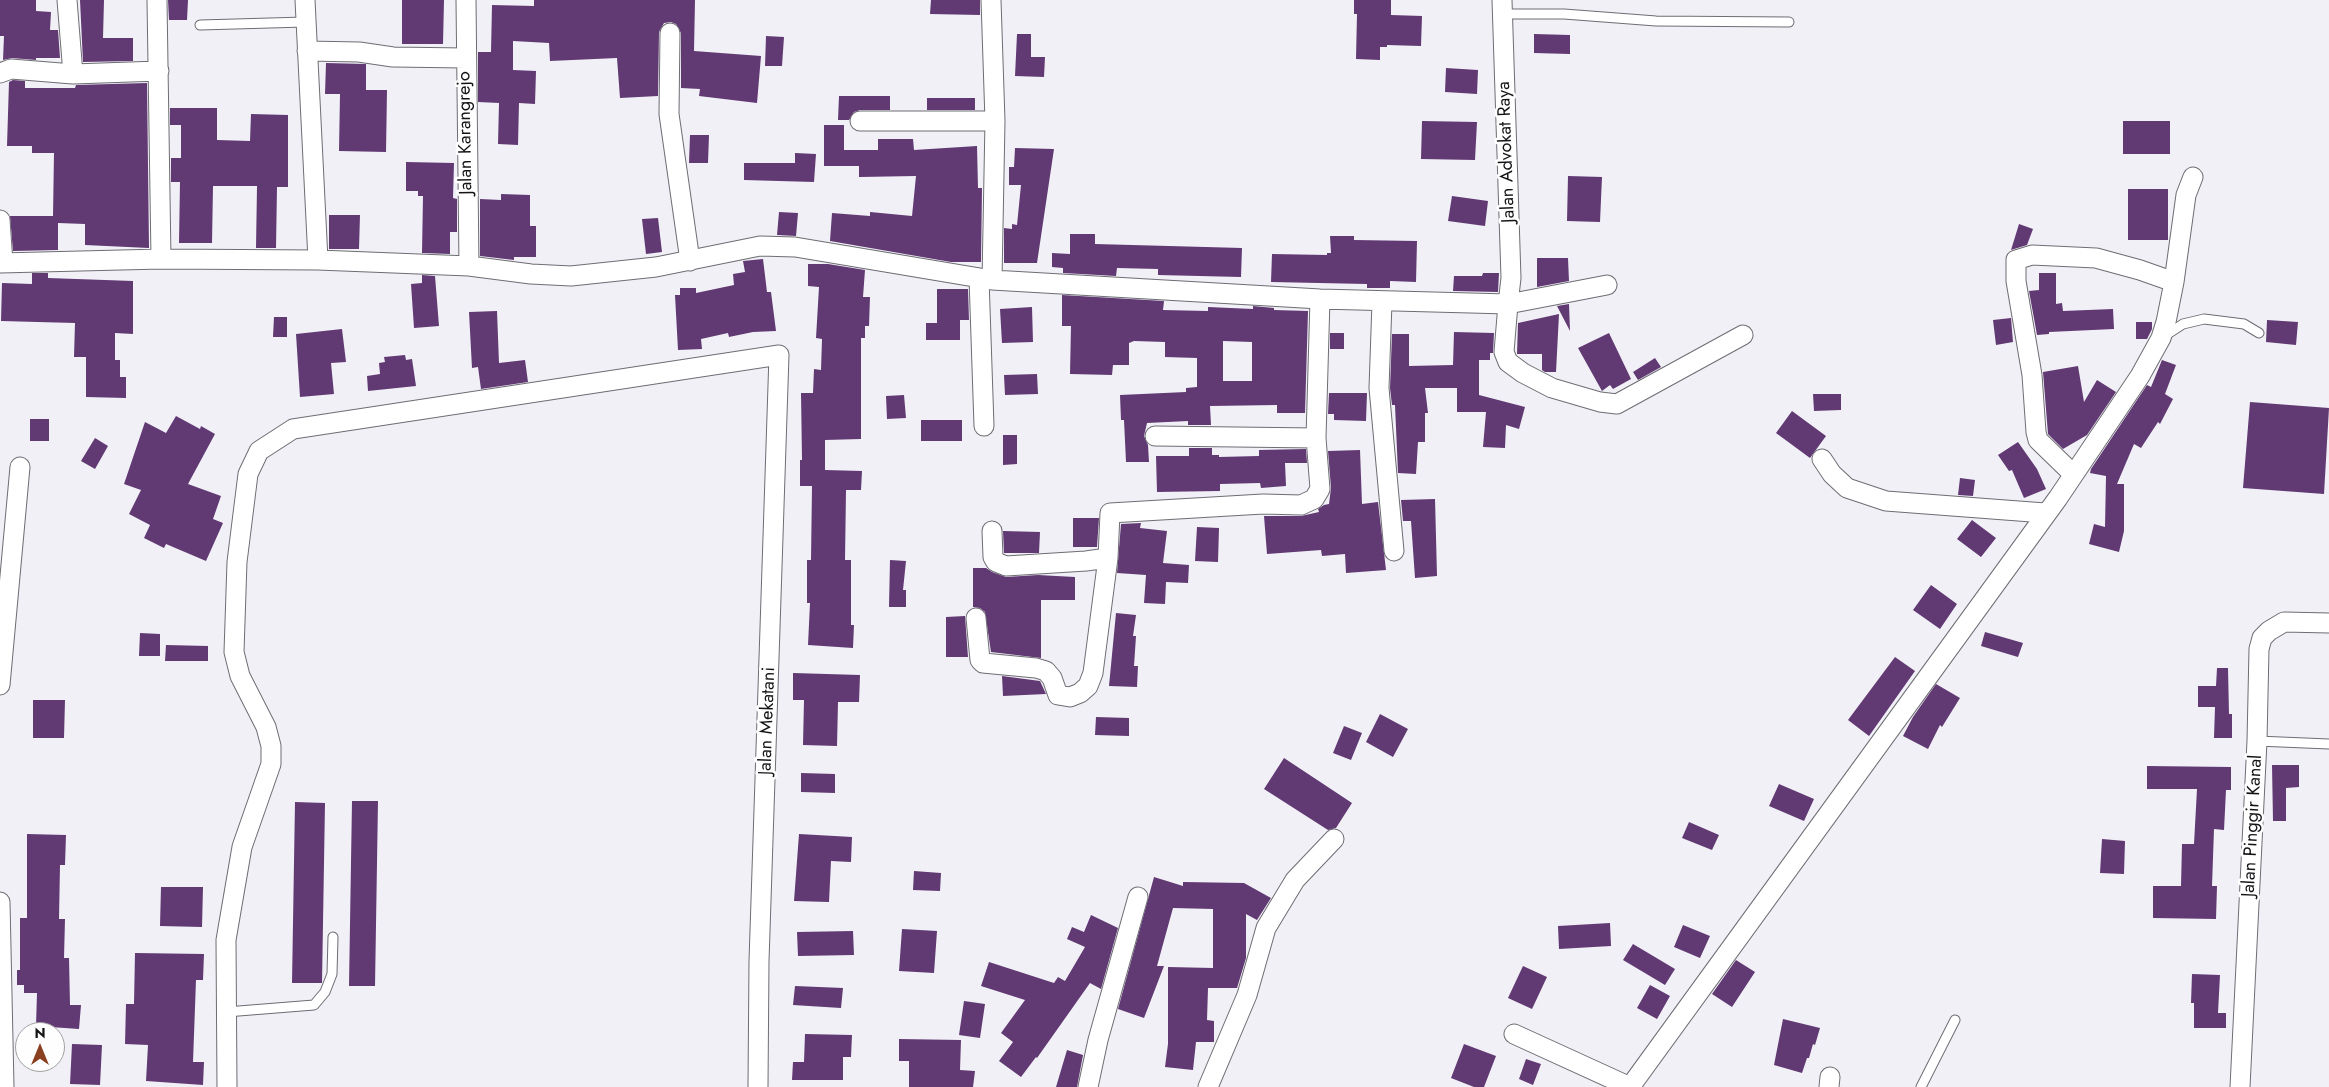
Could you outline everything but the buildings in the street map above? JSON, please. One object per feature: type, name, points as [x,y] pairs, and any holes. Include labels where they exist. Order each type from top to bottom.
[{"type":"street","points":[[67,0],[72,74]]},
{"type":"street","points":[[157,0],[161,259]]},
{"type":"street","points":[[305,0],[318,260]]},
{"type":"street","name":"Jalan Karangrejo","points":[[466,0],[465,58],[469,266]]},
{"type":"street","points":[[984,426],[985,279],[994,121],[991,0]]},
{"type":"street","name":"Jalan Advokat Raya","points":[[1502,7],[1511,278],[1504,352],[1508,362],[1552,388],[1600,402],[1617,404],[1743,335]]},
{"type":"street","points":[[670,32],[669,114],[690,260]]},
{"type":"street","points":[[307,51],[359,52],[393,57],[465,58]]},
{"type":"street","points":[[0,73],[11,69],[72,74],[159,70]]},
{"type":"street","points":[[860,121],[994,121]]},
{"type":"street","points":[[1514,1034],[1630,1087],[2073,474],[2140,376],[2161,338],[2174,282],[2186,195],[2193,177]]},
{"type":"street","points":[[0,220],[1,263],[161,259],[318,260],[469,266],[531,274],[571,276],[621,272],[760,246],[795,248],[985,279],[1382,302],[1508,304],[1607,286]]},
{"type":"street","points":[[2073,474],[2038,440],[2032,375],[2016,281],[2016,260],[2032,255],[2096,258],[2174,282]]},
{"type":"street","points":[[976,618],[980,660],[983,663],[1046,670],[1052,678],[1058,695],[1070,697],[1080,693],[1088,686],[1093,673],[1108,558],[1110,513],[1308,503],[1320,488],[1316,438],[1320,299]]},
{"type":"street","points":[[1382,302],[1379,388],[1394,551]]},
{"type":"street","name":"Jalan Mekatani","points":[[226,1012],[226,940],[242,847],[272,764],[272,746],[266,727],[240,676],[234,652],[236,562],[248,474],[259,451],[293,429],[780,355],[760,952],[758,1087]]},
{"type":"street","points":[[1155,436],[1316,438]]},
{"type":"street","points":[[1822,459],[1832,474],[1847,488],[1886,501],[2045,513]]},
{"type":"street","points":[[0,685],[20,468]]},
{"type":"street","points":[[992,531],[993,556],[996,562],[1006,566],[1108,558]]},
{"type":"street","name":"Jalan Pinggir Kanal","points":[[2240,1087],[2257,741],[2259,649],[2262,638],[2269,631],[2284,622],[2329,623]]},
{"type":"street","points":[[1208,1087],[1247,995],[1266,928],[1295,880],[1334,839]]},
{"type":"street","points":[[1088,1087],[1098,1040],[1138,897]]},
{"type":"street","points":[[0,902],[4,1087]]},
{"type":"street","points":[[226,1012],[227,1087]]},
{"type":"lane","points":[[1502,7],[1656,21],[1789,22]]},
{"type":"lane","points":[[200,25],[306,22]]},
{"type":"lane","points":[[2161,338],[2174,328],[2204,319],[2244,324],[2259,333]]},
{"type":"lane","points":[[2329,611],[2329,623]]},
{"type":"lane","points":[[2257,741],[2329,744]]},
{"type":"lane","points":[[226,1012],[314,1005],[325,992],[332,974],[333,937]]},
{"type":"lane","points":[[1921,1087],[1955,1020]]}]
